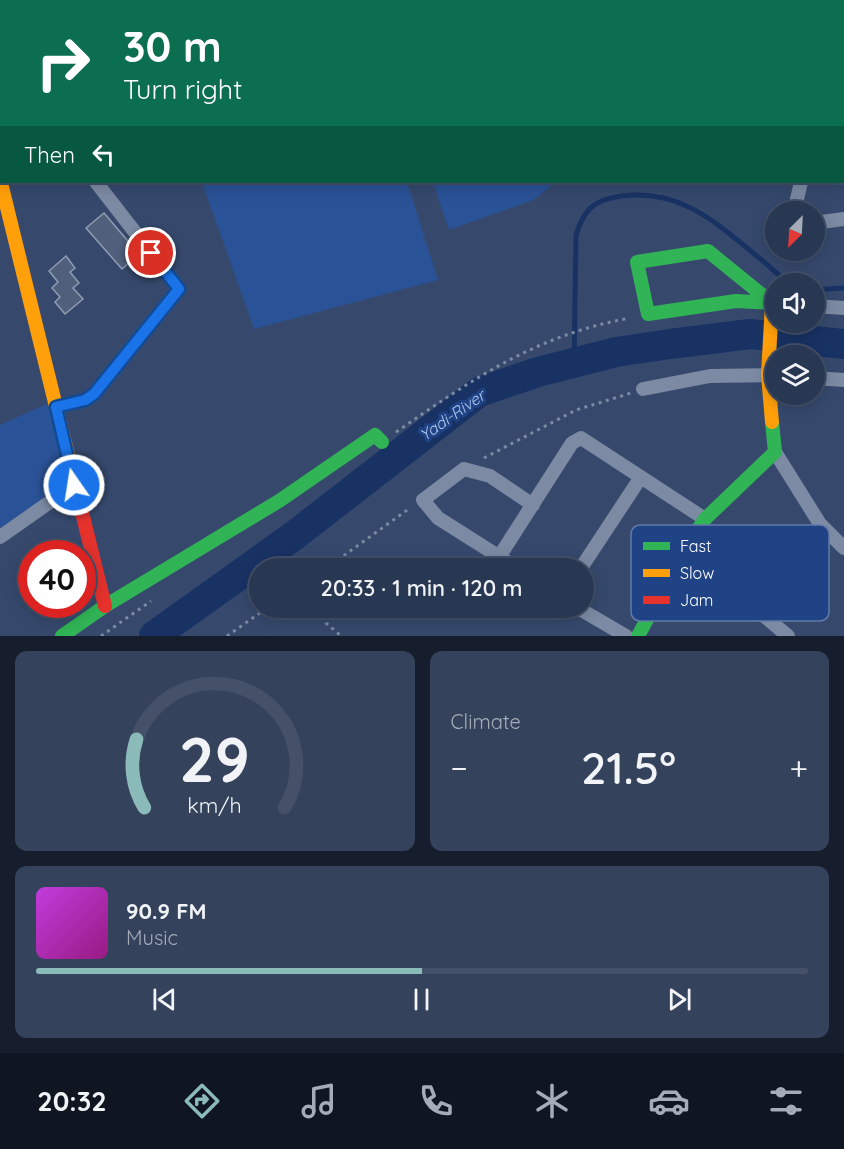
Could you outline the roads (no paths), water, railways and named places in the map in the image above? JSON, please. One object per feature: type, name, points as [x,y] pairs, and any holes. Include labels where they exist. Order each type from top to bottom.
[{"type":"street","points":[[1,183],[105,606]]},
{"type":"street","points":[[56,407],[85,400],[94,394],[179,289],[97,183]]},
{"type":"street","points":[[797,201],[801,183]]},
{"type":"street","points":[[825,222],[844,219]]},
{"type":"street","points":[[708,252],[773,305],[736,301],[648,314],[637,262],[708,252]]},
{"type":"street","points":[[825,307],[844,308]]},
{"type":"street","points":[[643,389],[710,376],[765,372]]},
{"type":"street","points":[[825,379],[844,380]]},
{"type":"street","points":[[773,405],[775,452],[821,525]]},
{"type":"street","points":[[62,636],[105,606],[279,501],[375,435],[381,442]]},
{"type":"street","points":[[533,505],[490,476],[464,469],[423,500],[438,518],[499,557],[533,505],[572,443],[581,438],[705,519]]},
{"type":"street","points":[[701,525],[775,452]]},
{"type":"street","points":[[587,558],[640,477]]},
{"type":"street","points":[[1,532],[74,485]]},
{"type":"street","points":[[829,533],[844,548]]},
{"type":"street","points":[[594,617],[626,636]]},
{"type":"street","points":[[638,636],[646,621]]},
{"type":"street","points":[[770,621],[788,636]]},
{"type":"waterway","points":[[574,364],[576,235],[583,218],[597,203],[621,196],[643,195],[681,204],[715,223],[777,273]]},
{"type":"waterway","points":[[825,289],[844,288]]},
{"type":"waterway","name":"Yadi-River","points":[[154,636],[295,535],[479,392],[538,372],[616,352],[670,344],[750,334],[844,344]]}]
